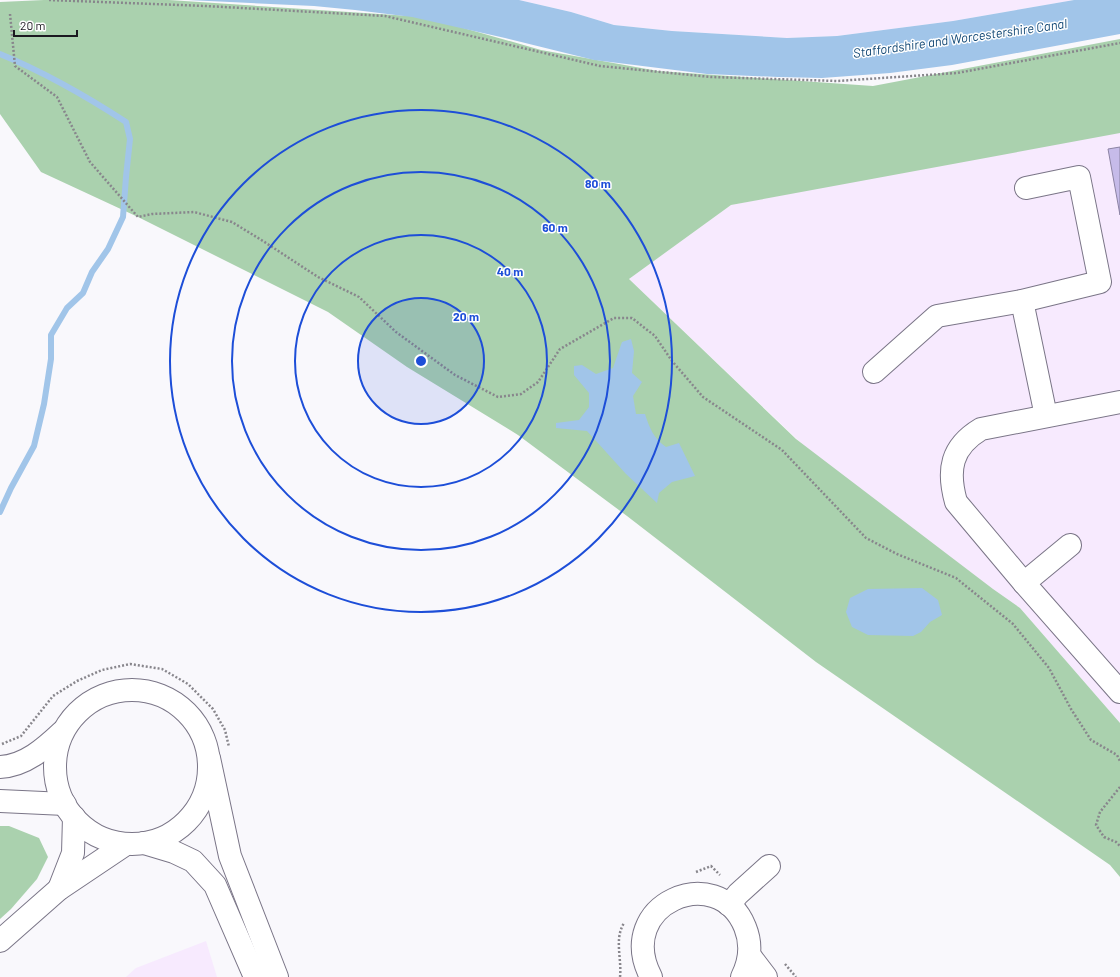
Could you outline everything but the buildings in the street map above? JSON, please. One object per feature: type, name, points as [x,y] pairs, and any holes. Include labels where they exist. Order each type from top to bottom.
[{"type":"main road","points":[[874,372],[937,316],[1022,301],[1100,282],[1079,177],[1026,188]]},
{"type":"main road","points":[[1022,301],[1046,416]]},
{"type":"main road","points":[[1120,402],[981,429],[970,436],[961,446],[955,456],[952,470],[952,488],[956,502],[1024,583],[1120,692]]},
{"type":"main road","points":[[1024,583],[1070,545]]},
{"type":"main road","points":[[0,767],[26,760],[47,746],[62,732],[72,718],[83,707],[103,695],[126,689],[150,691],[172,700],[190,715],[203,735],[230,856],[277,977]]},
{"type":"main road","points":[[62,732],[55,761],[56,776],[59,791],[69,811],[85,827],[97,835],[112,841],[135,843],[174,852],[193,862],[215,885],[255,977]]},
{"type":"main road","points":[[0,941],[59,889],[135,843],[160,838],[182,826],[198,806],[208,783],[209,758]]},
{"type":"main road","points":[[0,801],[69,811]]},
{"type":"main road","points":[[59,889],[74,853],[69,811]]},
{"type":"main road","points":[[729,905],[738,894],[769,866]]},
{"type":"main road","points":[[645,973],[642,947],[645,930],[653,915],[665,903],[680,896],[697,894],[714,897],[729,905],[742,919],[749,937],[750,956],[742,977]]},
{"type":"main road","points":[[750,956],[766,977]]},
{"type":"path","points":[[49,0],[206,6],[385,16],[600,66],[710,77],[837,82],[957,73],[1120,43]]},
{"type":"path","points":[[10,14],[14,66],[57,97],[90,162],[138,217],[152,214],[194,212],[232,222],[318,278],[359,298],[396,332],[455,375],[498,397],[521,394],[538,382],[560,349],[614,318],[632,318],[655,336],[672,361],[703,397],[782,450],[866,538],[897,554],[956,578],[1013,624],[1050,668],[1071,709],[1091,740],[1117,755],[1120,761]]},
{"type":"path","points":[[0,745],[21,736],[53,696],[59,692],[77,681],[102,670],[130,664],[162,669],[188,684],[213,710],[225,730],[229,750]]},
{"type":"path","points":[[1120,787],[1100,812],[1096,825],[1104,837],[1116,842],[1120,846]]},
{"type":"shaded area","points":[[519,0],[1074,0],[953,21],[837,36],[787,38],[672,31],[614,25],[571,12]]},
{"type":"shaded area","points":[[1120,129],[1120,723],[1020,608],[865,504],[629,279],[731,205]]},
{"type":"shaded area","points":[[206,941],[217,977],[126,977],[136,968]]},
{"type":"green space","points":[[44,0],[169,0],[425,17],[541,50],[658,71],[873,86],[1120,39],[1120,133],[731,205],[629,279],[796,439],[1020,608],[1120,723],[1120,877],[1110,865],[816,662],[627,516],[518,435],[407,367],[328,312],[138,217],[41,172],[0,114],[0,2]]},
{"type":"green space","points":[[0,826],[9,826],[39,838],[48,857],[37,879],[11,909],[0,919]]},
{"type":"water","name":"Staffordshire and Worcestershire Canal","points":[[188,0],[519,0],[571,12],[614,25],[672,31],[787,38],[837,36],[953,21],[1074,0],[1120,0],[1120,34],[952,65],[890,73],[822,78],[778,77],[707,74],[594,60],[412,17],[314,6]]},
{"type":"water","points":[[631,339],[634,351],[632,373],[642,382],[633,396],[636,414],[645,414],[652,432],[666,447],[679,443],[695,476],[672,482],[659,493],[657,503],[626,474],[587,431],[556,428],[556,423],[579,420],[589,407],[589,393],[574,375],[574,366],[582,365],[596,374],[613,368],[622,342]]},
{"type":"water","points":[[922,588],[938,600],[942,615],[930,622],[921,632],[913,636],[868,635],[852,627],[846,612],[850,598],[868,589]]},
{"type":"waterway","points":[[0,54],[64,85],[126,122],[130,139],[123,217],[108,249],[92,272],[83,293],[67,308],[51,335],[51,359],[44,404],[34,446],[11,488],[0,512]]}]
